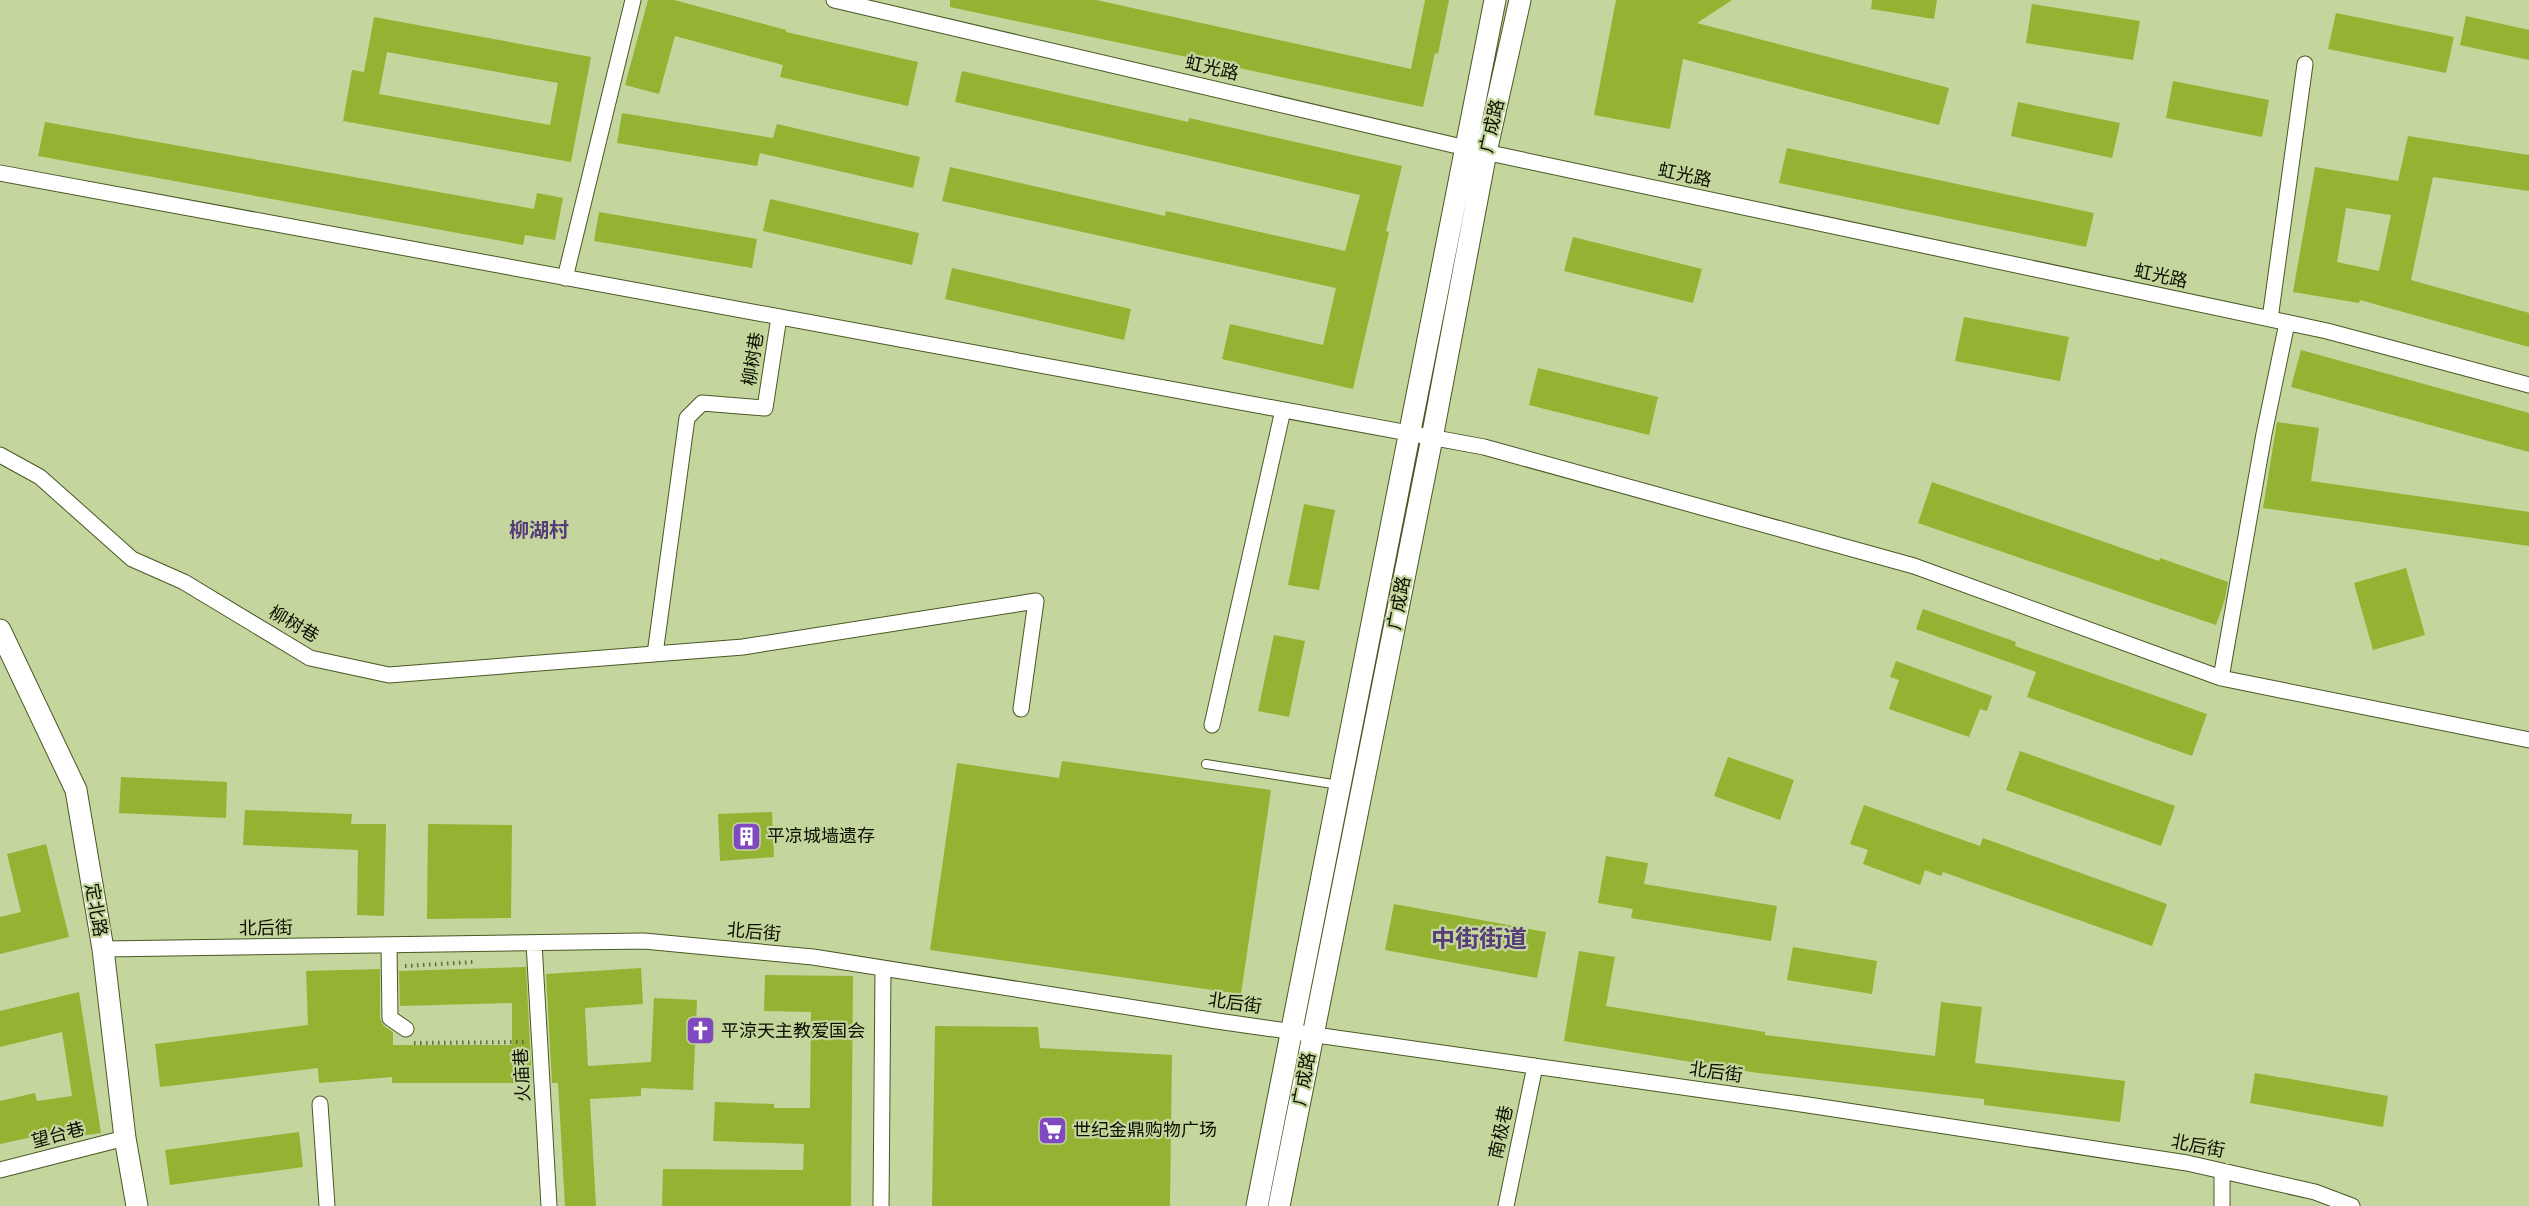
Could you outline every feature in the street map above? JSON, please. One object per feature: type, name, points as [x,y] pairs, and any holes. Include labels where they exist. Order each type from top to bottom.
[{"type":"main road","name":"广成路","points":[[1279,1206],[1432,438],[1476,150],[1495,0]]},
{"type":"main road","name":"广成路","points":[[1257,1206],[1410,434],[1476,150],[1520,0]]},
{"type":"main road","name":"定北路","points":[[0,630],[76,790],[103,949],[125,1137],[137,1206]]},
{"type":"street","points":[[565,278],[633,0]]},
{"type":"street","name":"虹光路","points":[[834,0],[1476,150],[2270,319],[2529,385]]},
{"type":"street","points":[[2270,319],[2305,64]]},
{"type":"street","points":[[0,173],[1484,447],[1914,566],[2221,678],[2529,740]]},
{"type":"street","name":"柳树巷","points":[[655,654],[687,418],[702,403],[765,408],[779,317]]},
{"type":"street","points":[[2221,678],[2264,434],[2287,323]]},
{"type":"street","points":[[1212,725],[1283,410]]},
{"type":"street","name":"柳树巷","points":[[0,455],[40,477],[132,559],[184,582],[310,658],[389,675],[743,648],[1036,601],[1021,709]]},
{"type":"street","name":"北后街","points":[[103,949],[644,941],[813,957],[1313,1035],[2187,1162],[2315,1192],[2352,1206]]},
{"type":"street","name":"火庙巷","points":[[534,943],[549,1206]]},
{"type":"street","points":[[389,945],[390,1018],[406,1029]]},
{"type":"street","points":[[881,1206],[883,968]]},
{"type":"street","name":"南极巷","points":[[1506,1206],[1535,1066]]},
{"type":"street","points":[[320,1104],[327,1206]]},
{"type":"street","name":"望台巷","points":[[0,1170],[125,1137]]},
{"type":"street","points":[[2222,1171],[2222,1206]]},
{"type":"lane","points":[[1206,764],[1340,785]]},
{"type":"path","points":[[389,966],[482,962]]},
{"type":"path","points":[[413,1043],[540,1042]]},
{"type":"building","points":[[648,0],[674,0],[786,30],[786,32],[918,62],[908,106],[780,77],[783,65],[675,36],[659,94],[625,85]]},
{"type":"building","points":[[950,0],[1096,0],[1411,69],[1425,0],[1449,0],[1438,54],[1435,53],[1423,107],[950,7]]},
{"type":"building","points":[[1616,0],[1732,0],[1697,23],[1949,88],[1939,125],[1683,59],[1670,129],[1594,115]]},
{"type":"building","points":[[1872,0],[1937,0],[1934,19],[1871,9]]},
{"type":"building","points":[[2032,4],[2140,21],[2133,60],[2026,43]]},
{"type":"building","points":[[2336,13],[2454,37],[2446,73],[2328,49]]},
{"type":"building","points":[[2466,16],[2529,30],[2529,60],[2460,45]]},
{"type":"building","points":[[374,17],[591,57],[571,162],[343,121],[352,70],[364,72]],"holes":[[[387,52],[558,83],[550,125],[379,94]]]},
{"type":"building","points":[[962,71],[1188,122],[1189,118],[1402,166],[1353,389],[1222,359],[1230,324],[1323,345],[1336,288],[942,201],[950,167],[1165,216],[1166,211],[1345,251],[1360,195],[955,102]]},
{"type":"building","points":[[2173,81],[2269,100],[2262,137],[2166,118]]},
{"type":"building","points":[[2018,102],[2120,123],[2112,158],[2011,136]]},
{"type":"building","points":[[622,113],[773,138],[777,124],[920,157],[913,188],[760,153],[757,166],[617,143]]},
{"type":"building","points":[[45,122],[534,209],[537,193],[563,198],[555,240],[525,235],[523,245],[38,156]]},
{"type":"building","points":[[2408,136],[2529,155],[2529,191],[2433,177],[2411,280],[2529,313],[2529,347],[2360,300],[2359,303],[2293,292],[2315,167],[2398,181]],"holes":[[[2346,208],[2391,215],[2379,271],[2337,262]]]},
{"type":"building","points":[[1787,148],[2094,213],[2086,247],[1779,183]]},
{"type":"building","points":[[770,199],[919,233],[912,265],[763,231]]},
{"type":"building","points":[[599,212],[757,239],[752,268],[594,241]]},
{"type":"building","points":[[1573,237],[1702,269],[1693,303],[1564,271]]},
{"type":"building","points":[[952,268],[1131,309],[1124,340],[945,299]]},
{"type":"building","points":[[1964,317],[2069,337],[2060,381],[1955,361]]},
{"type":"building","points":[[2301,350],[2529,413],[2529,452],[2291,387]]},
{"type":"building","points":[[1538,368],[1658,397],[1649,435],[1529,405]]},
{"type":"building","points":[[2277,422],[2319,428],[2311,481],[2529,512],[2529,546],[2263,508]]},
{"type":"building","points":[[1932,482],[2159,561],[2160,558],[2228,582],[2216,625],[1918,523]]},
{"type":"building","points":[[1304,504],[1335,510],[1319,590],[1288,585]]},
{"type":"building","points":[[2406,568],[2425,635],[2373,650],[2354,583]]},
{"type":"building","points":[[1923,609],[2016,642],[2015,646],[2207,714],[2192,756],[2027,697],[2036,672],[1916,629]]},
{"type":"building","points":[[1274,635],[1305,641],[1289,717],[1258,711]]},
{"type":"building","points":[[1896,661],[1992,696],[1987,711],[1980,709],[1969,737],[1889,709],[1899,680],[1890,677]]},
{"type":"building","points":[[2020,751],[2175,806],[2161,846],[2006,790]]},
{"type":"building","points":[[1728,757],[1794,780],[1780,820],[1714,796]]},
{"type":"building","points":[[1062,761],[1271,790],[1241,994],[930,950],[957,763],[1059,778]]},
{"type":"building","points":[[121,777],[227,782],[226,818],[119,813]]},
{"type":"building","points":[[1864,805],[1980,846],[1983,838],[2167,904],[2152,946],[1943,872],[1941,876],[1925,870],[1920,885],[1863,864],[1868,850],[1850,844]]},
{"type":"building","points":[[245,810],[352,814],[351,824],[386,824],[384,916],[357,915],[358,850],[243,845]]},
{"type":"building","name":"平凉城墙遗存","points":[[772,812],[774,857],[720,861],[718,814]]},
{"type":"building","points":[[428,824],[512,825],[511,918],[427,919]]},
{"type":"building","points":[[46,844],[69,937],[0,954],[0,917],[21,912],[7,854]]},
{"type":"building","points":[[1606,856],[1648,863],[1644,884],[1777,906],[1771,941],[1631,918],[1633,909],[1598,903]]},
{"type":"building","points":[[1394,904],[1546,932],[1537,978],[1385,950]]},
{"type":"building","points":[[1793,947],[1877,961],[1872,994],[1787,980]]},
{"type":"building","points":[[1579,951],[1615,957],[1606,1006],[1765,1032],[1765,1035],[1935,1056],[1941,1002],[1982,1007],[1975,1063],[2125,1081],[2120,1122],[1984,1105],[1984,1099],[1758,1073],[1564,1041]]},
{"type":"building","points":[[526,967],[532,1083],[392,1083],[392,1077],[319,1083],[318,1068],[160,1087],[155,1044],[308,1025],[306,971],[380,969],[380,1019],[384,1026],[393,1032],[393,1045],[512,1045],[512,1003],[400,1006],[399,971]]},
{"type":"building","points":[[641,968],[643,1004],[585,1008],[588,1066],[651,1062],[654,998],[697,1000],[693,1090],[641,1088],[641,1096],[590,1099],[596,1206],[565,1206],[558,1083],[552,1083],[546,974]]},
{"type":"building","points":[[765,975],[853,976],[851,1206],[662,1206],[663,1169],[803,1170],[804,1144],[713,1141],[715,1102],[774,1104],[774,1108],[810,1108],[811,1012],[764,1011]]},
{"type":"building","points":[[79,992],[101,1133],[66,1138],[65,1130],[0,1144],[0,1101],[35,1093],[37,1101],[72,1096],[62,1032],[0,1047],[0,1011]]},
{"type":"building","name":"世纪金鼎购物广场","points":[[935,1026],[1038,1027],[1040,1048],[1172,1055],[1170,1206],[932,1206]]},
{"type":"building","points":[[2255,1073],[2388,1096],[2383,1127],[2250,1103]]},
{"type":"building","points":[[299,1132],[303,1167],[170,1185],[165,1150]]},
{"type":"place","name":"平凉城墙遗存","points":[[746,836]]},
{"type":"place","name":"平涼天主教爱国会","points":[[700,1031]]},
{"type":"place","name":"世纪金鼎购物广场","points":[[1052,1130]]},
{"type":"district","name":"柳湖村","points":[[539,530]]},
{"type":"district","name":"中街街道","points":[[1479,939]]}]
